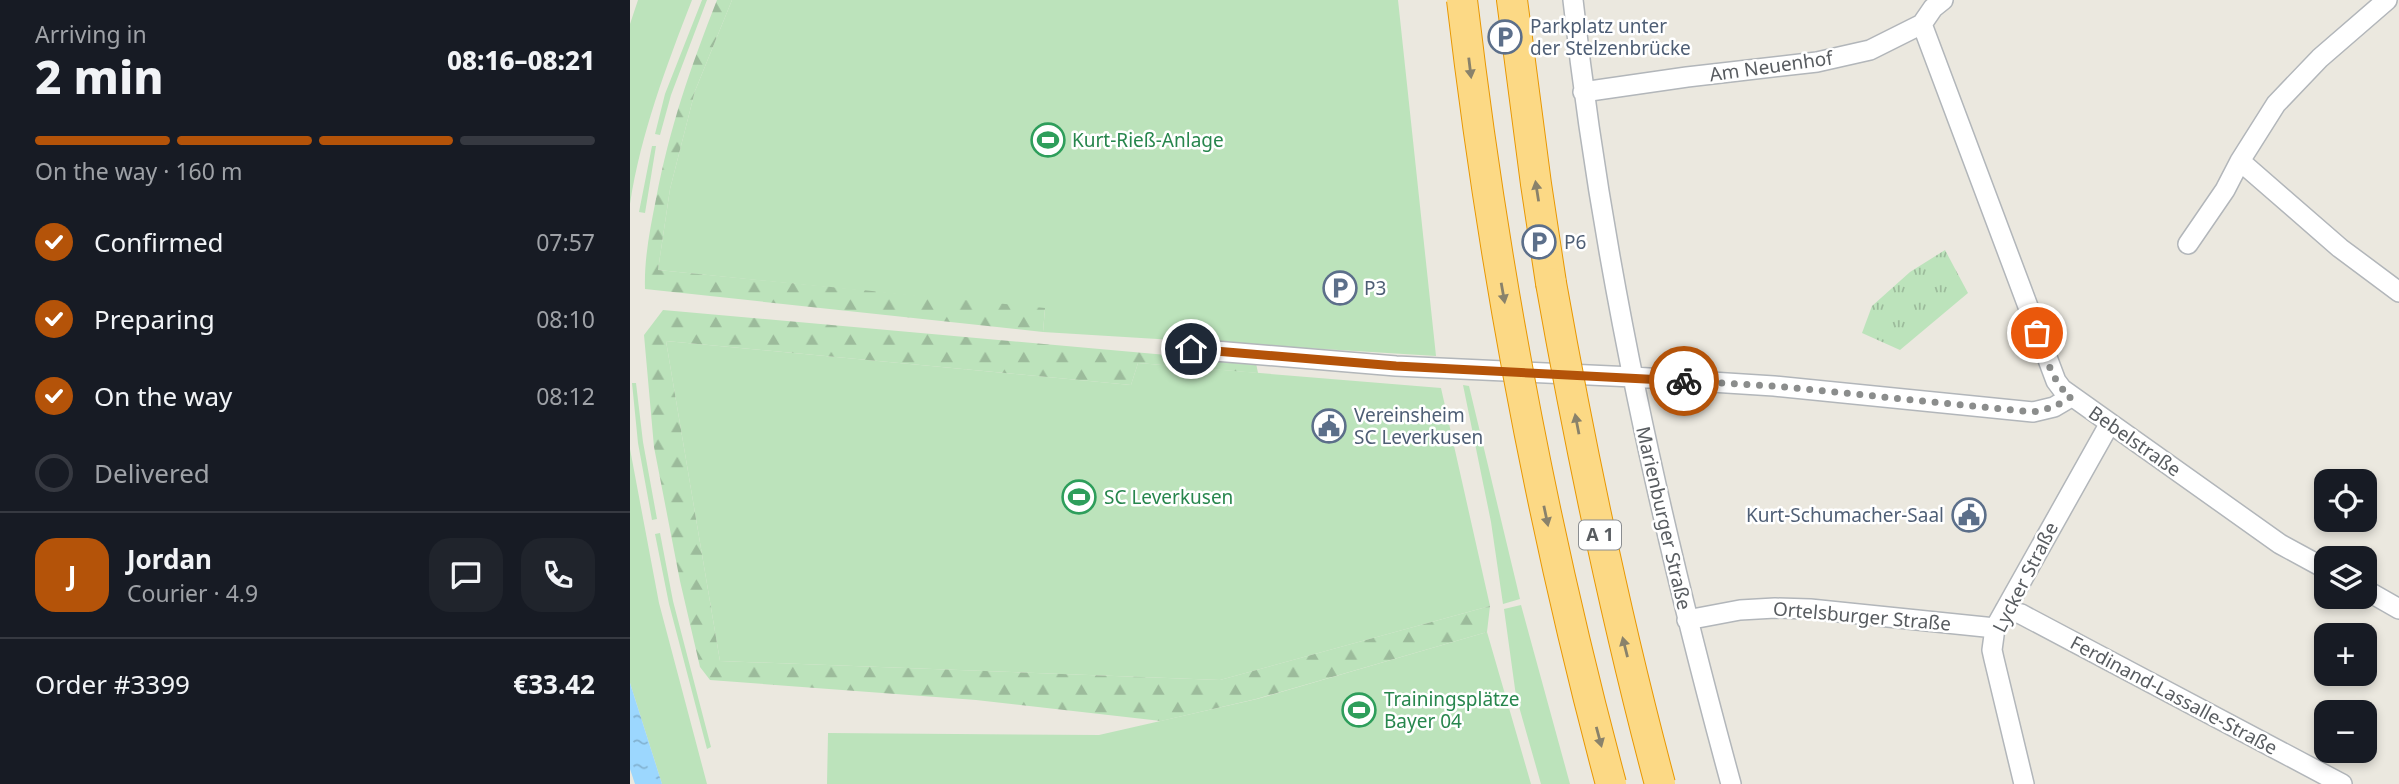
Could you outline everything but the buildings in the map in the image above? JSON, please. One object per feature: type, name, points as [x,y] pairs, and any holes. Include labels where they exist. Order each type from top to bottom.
[{"type":"highway","name":"A 1","points":[[1462,0],[1485,179],[1523,403],[1571,626],[1611,784]]},
{"type":"highway","name":"A 1","points":[[1512,0],[1536,184],[1571,395],[1618,616],[1660,784]]},
{"type":"street","name":"Marienburger Straße","points":[[1573,0],[1583,92],[1633,377],[1687,620],[1731,784]]},
{"type":"street","name":"Am Neuenhof","points":[[1583,92],[1817,62],[1870,50],[1922,24],[1933,8],[1943,0]]},
{"type":"street","points":[[2188,244],[2225,190],[2276,104],[2320,58],[2387,0]]},
{"type":"street","name":"Bebelstraße","points":[[1922,24],[2056,381],[2062,390],[2280,544],[2314,562]]},
{"type":"street","points":[[2240,161],[2340,248],[2399,292]]},
{"type":"street","points":[[1191,349],[1396,366],[1774,386],[2033,412],[2054,407],[2071,397]]},
{"type":"street","name":"Lycker Straße","points":[[2024,784],[1992,650],[1995,628],[2110,423]]},
{"type":"street","points":[[2377,596],[2399,609]]},
{"type":"street","name":"Ortelsburger Straße","points":[[1687,620],[1740,610],[1799,609],[1995,628]]},
{"type":"street","name":"Ferdinand-Lassalle-Straße","points":[[2005,610],[2021,614],[2342,784]]},
{"type":"green space","points":[[638,0],[692,0],[648,126],[630,204],[630,24]]},
{"type":"green space","points":[[702,0],[707,0],[671,95],[660,135],[655,134],[665,94]]},
{"type":"green space","points":[[717,0],[732,0],[695,91],[670,189],[658,270],[1045,308],[1043,332],[645,289],[650,233],[674,122]]},
{"type":"green space","name":"Kurt-Rieß-Anlage","points":[[732,0],[1398,0],[1436,356],[1043,332],[1045,309],[658,270],[670,189],[695,91]]},
{"type":"green space","points":[[652,146],[656,146],[645,213],[639,212]]},
{"type":"green space","points":[[1945,250],[1968,293],[1900,350],[1862,333],[1872,306],[1910,272]]},
{"type":"green space","points":[[663,310],[1256,363],[1258,373],[1138,363],[1131,385],[666,341],[720,661],[1220,680],[1490,606],[1487,632],[1256,699],[1161,721],[976,700],[710,680],[700,667],[654,447],[644,335]]},
{"type":"green space","name":"SC Leverkusen","points":[[666,341],[1131,385],[1138,363],[1441,388],[1490,606],[1220,680],[720,661]]},
{"type":"green space","points":[[632,383],[636,383],[657,519],[652,520],[638,443]]},
{"type":"green space","points":[[1463,385],[1469,386],[1520,599],[1503,604],[1491,522]]},
{"type":"green space","points":[[630,449],[659,603],[707,784],[662,784],[630,683]]},
{"type":"green space","points":[[660,533],[673,601],[711,747],[707,749],[669,604],[655,534]]},
{"type":"green space","points":[[1521,605],[1570,784],[1541,784],[1516,696],[1504,609]]},
{"type":"green space","name":"Trainingsplätze Bayer 04","points":[[1487,632],[1531,784],[827,784],[828,733],[1099,735],[1257,699]]},
{"type":"water","points":[[630,683],[662,784],[635,784],[630,769]]},
{"type":"way so far","points":[[1684,381],[1774,386],[2033,412],[2054,407],[2071,397],[2056,381],[2037,333]]},
{"type":"place","name":"Parkplatz unter der Stelzenbrücke","points":[[1505,37]]},
{"type":"place","name":"Kurt-Rieß-Anlage","points":[[1048,140]]},
{"type":"place","name":"P6","points":[[1539,242]]},
{"type":"place","name":"P3","points":[[1340,288]]},
{"type":"place","name":"Vereinsheim SC Leverkusen","points":[[1329,426]]},
{"type":"place","name":"SC Leverkusen","points":[[1079,497]]},
{"type":"place","name":"Kurt-Schumacher-Saal","points":[[1969,515]]},
{"type":"place","name":"Trainingsplätze Bayer 04","points":[[1359,710]]},
{"type":"route","points":[[1191,349],[1396,366],[1684,381]]}]
